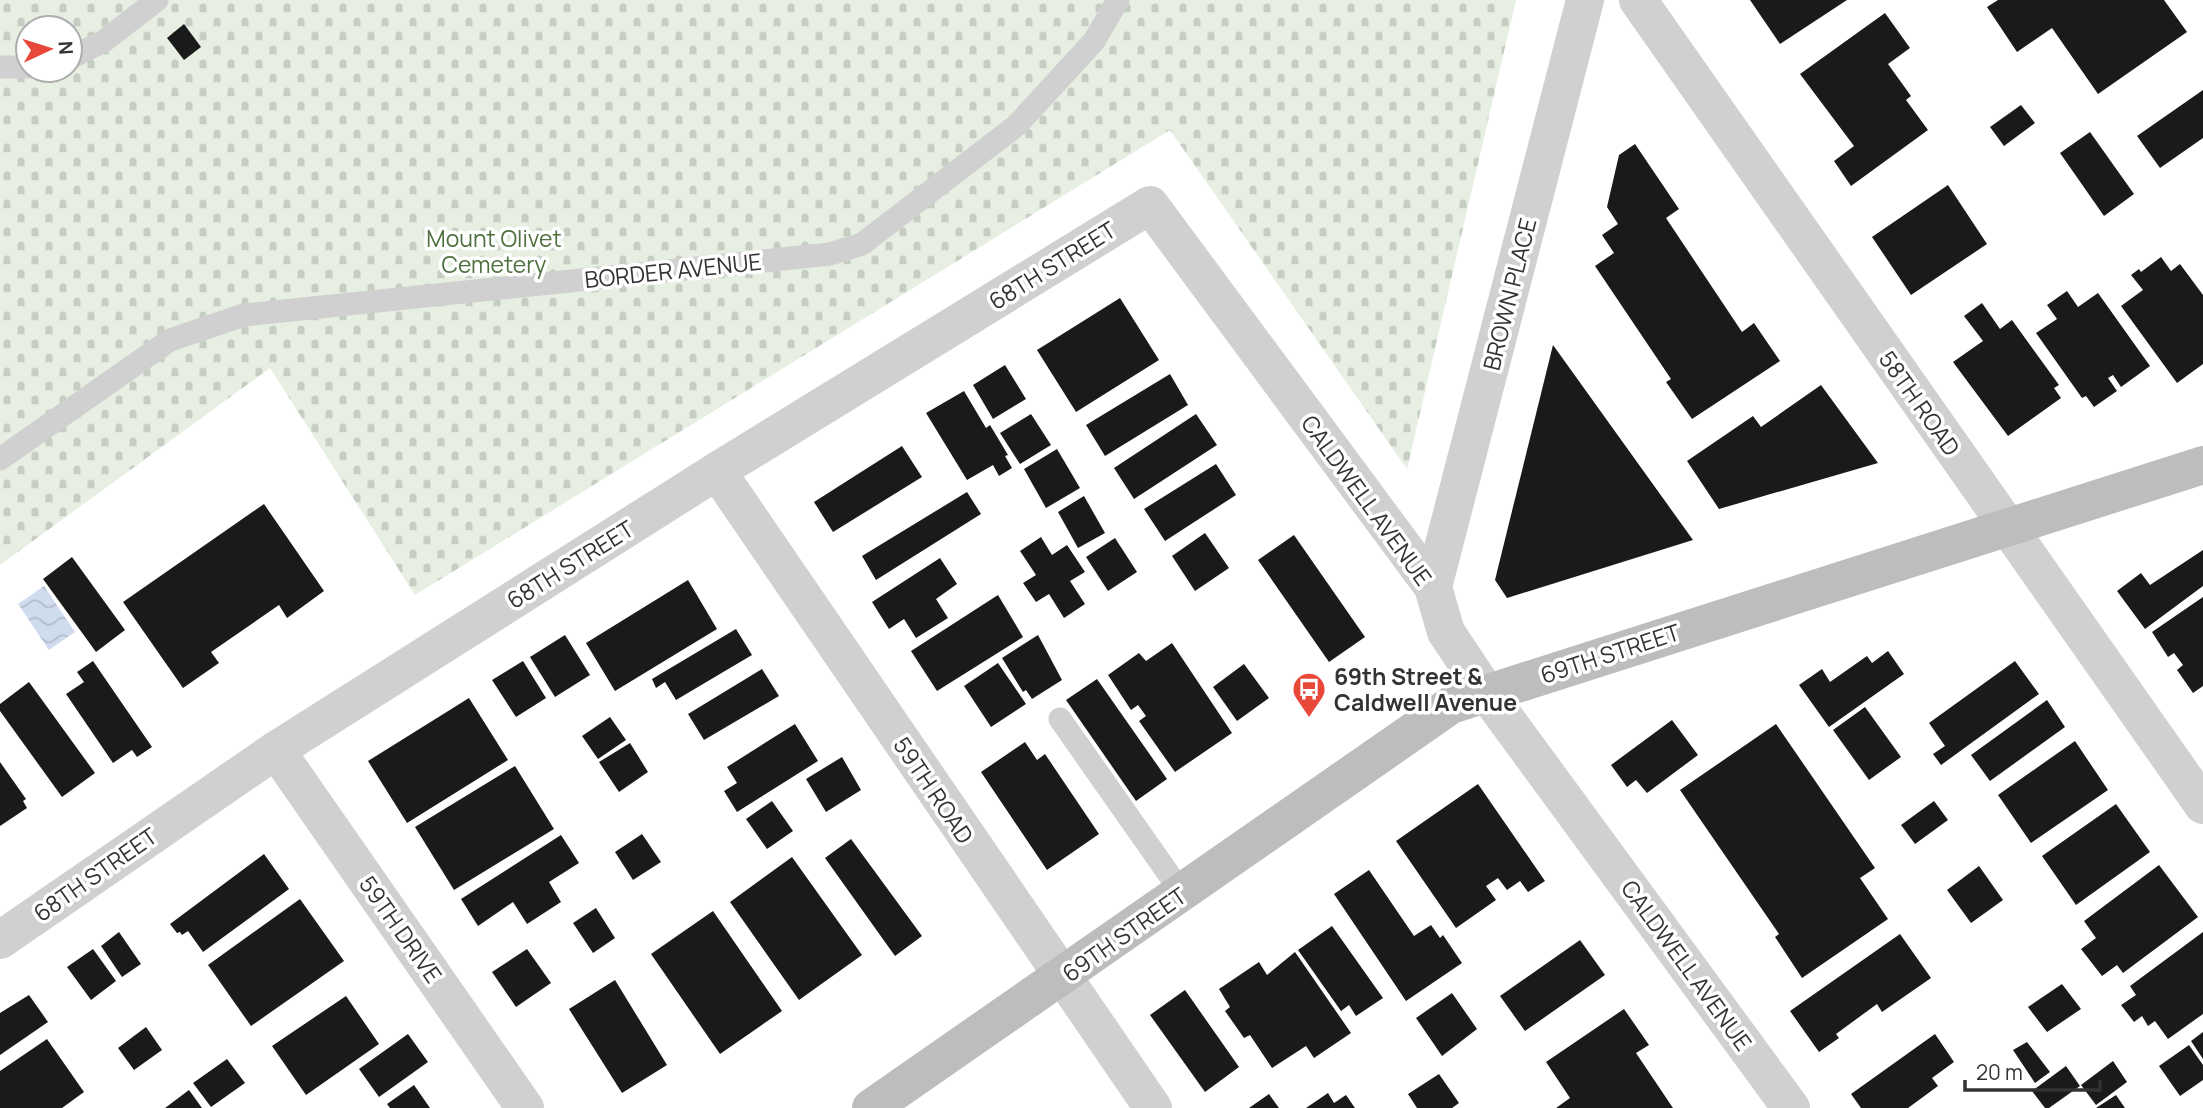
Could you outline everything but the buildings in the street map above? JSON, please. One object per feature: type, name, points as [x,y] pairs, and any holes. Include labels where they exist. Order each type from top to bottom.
[{"type":"main road","name":"69TH STREET","points":[[871,1108],[1062,978],[1451,705],[2203,465]]},
{"type":"street","name":"BROWN PLACE","points":[[1433,587],[1585,0]]},
{"type":"street","name":"58TH ROAD","points":[[1638,0],[2203,805]]},
{"type":"street","name":"CALDWELL AVENUE","points":[[1150,205],[1433,587],[1446,632],[1486,692],[1791,1108]]},
{"type":"street","name":"68TH STREET","points":[[0,940],[276,750],[717,471],[1150,205]]},
{"type":"street","name":"59TH ROAD","points":[[717,471],[1153,1108]]},
{"type":"street","name":"59TH DRIVE","points":[[276,750],[525,1108]]},
{"type":"lane","points":[[84,51],[104,41],[157,0]]},
{"type":"lane","name":"BORDER AVENUE","points":[[0,459],[170,341],[244,315],[830,254],[862,244],[1017,125],[1094,41],[1118,0]]},
{"type":"lane","points":[[1060,719],[1182,893]]},
{"type":"green space","name":"Mount Olivet Cemetery","points":[[0,0],[1516,0],[1407,469],[1170,130],[415,595],[270,368],[0,565]]},
{"type":"water","points":[[44,586],[75,632],[49,650],[18,604]]},
{"type":"place","name":"69th Street & Caldwell Avenue","points":[[1309,719]]}]
